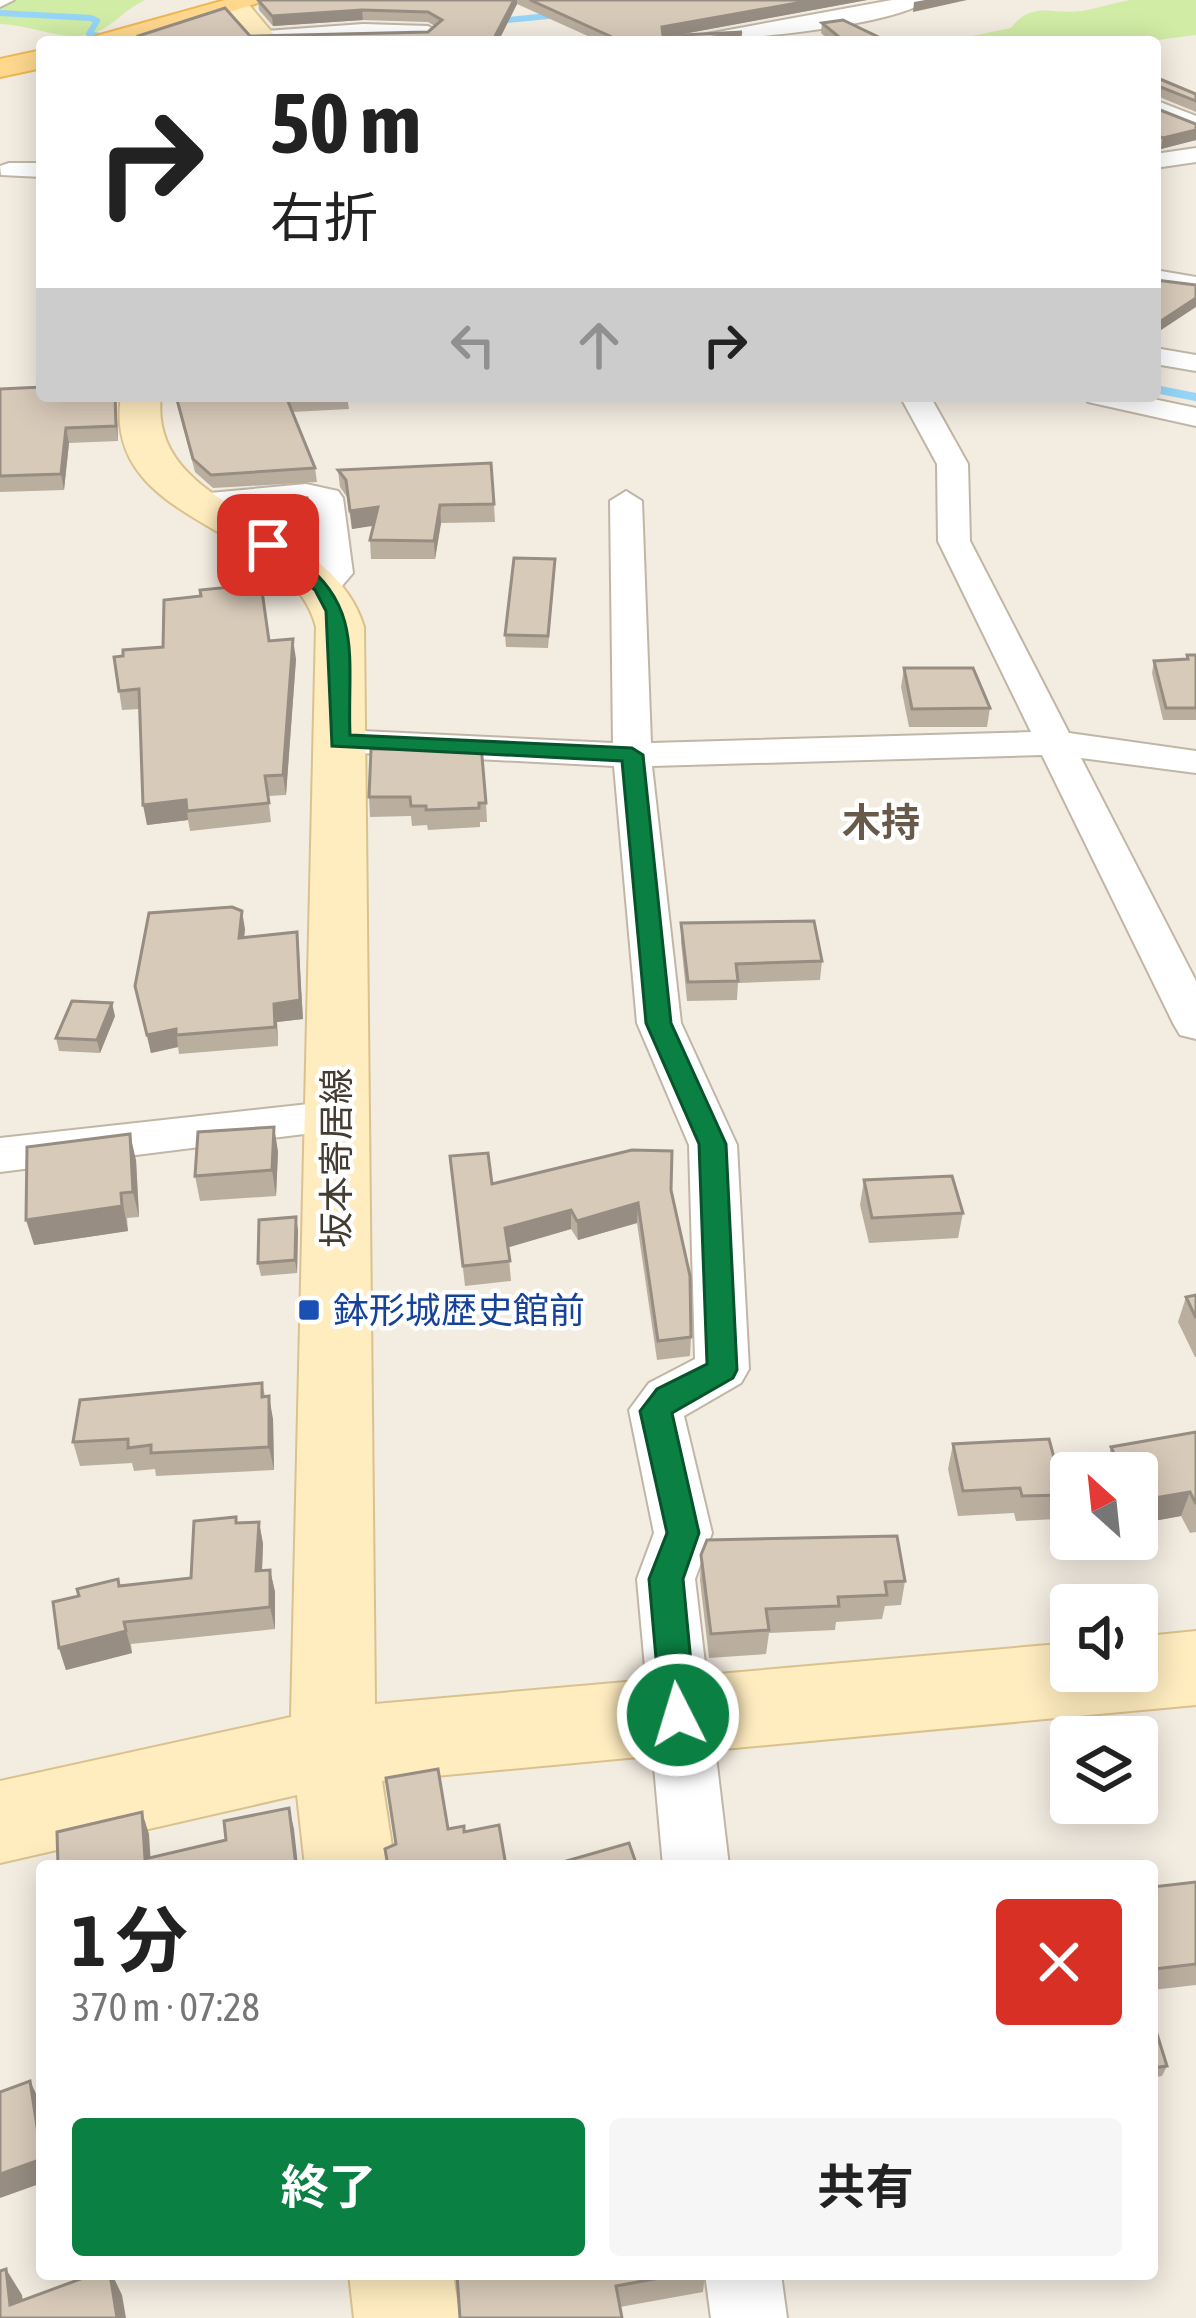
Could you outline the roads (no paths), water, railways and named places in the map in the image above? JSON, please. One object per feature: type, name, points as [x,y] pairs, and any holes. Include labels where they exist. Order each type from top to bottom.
[{"type":"main road","points":[[126,36],[238,2],[263,36]]},
{"type":"main road","points":[[0,68],[36,59]]},
{"type":"main road","name":"坂本寄居線","points":[[138,402],[134,412],[140,440],[177,489],[305,569],[323,586],[340,627],[330,1609],[334,1747],[349,1860]]},
{"type":"main road","points":[[0,1822],[334,1747],[1196,1668]]},
{"type":"main road","points":[[402,2280],[407,2318]]},
{"type":"street","points":[[718,36],[817,23],[918,0]]},
{"type":"street","points":[[427,7],[428,36]]},
{"type":"street","points":[[305,36],[363,30],[419,36]]},
{"type":"street","points":[[1161,109],[1196,124]]},
{"type":"street","points":[[1161,160],[1196,154]]},
{"type":"street","points":[[9,170],[36,170]]},
{"type":"street","points":[[1161,279],[1196,285]]},
{"type":"street","points":[[1161,357],[1196,363]]},
{"type":"street","points":[[919,402],[955,464],[960,497],[954,541],[1196,1025]]},
{"type":"street","points":[[1126,402],[1196,417]]},
{"type":"street","points":[[626,501],[632,755],[659,1023],[713,1144],[722,1370],[668,1398],[656,1411],[683,1533],[666,1579],[695,1860]]},
{"type":"street","points":[[340,741],[632,755],[1057,743],[1196,762]]},
{"type":"street","points":[[0,1154],[336,1117]]},
{"type":"street","points":[[744,2280],[748,2318]]},
{"type":"waterway","points":[[0,13],[91,18],[97,21],[89,34],[100,36]]},
{"type":"waterway","points":[[497,21],[558,15]]},
{"type":"waterway","points":[[1161,390],[1196,397]]},
{"type":"place","name":"鉢形城歴史館前","points":[[309,1310]]},
{"type":"district","name":"木持","points":[[881,822]]}]
